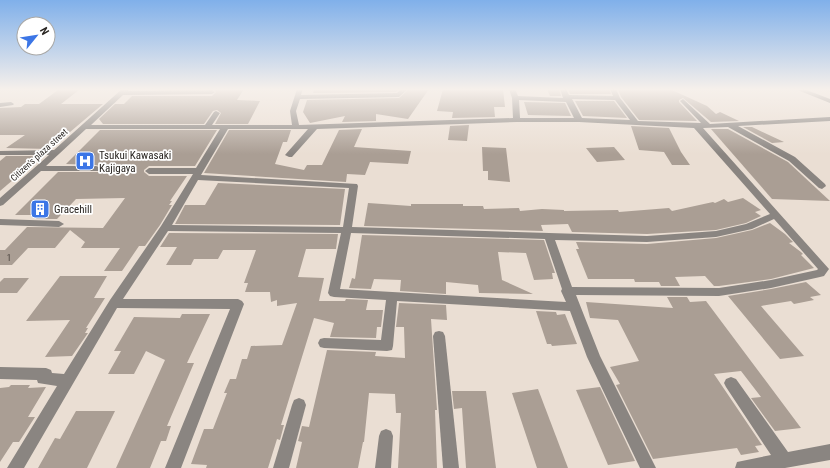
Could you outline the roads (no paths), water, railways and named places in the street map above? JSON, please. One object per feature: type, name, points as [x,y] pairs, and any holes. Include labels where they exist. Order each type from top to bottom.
[{"type":"street","name":"Citizen's plaza street","points":[[0,203],[103,111]]},
{"type":"street","points":[[293,111],[296,127]]},
{"type":"street","points":[[516,111],[517,120]]},
{"type":"street","points":[[574,111],[579,120]]},
{"type":"street","points":[[627,111],[635,122]]},
{"type":"street","points":[[693,111],[708,126]]},
{"type":"street","points":[[207,127],[216,113]]},
{"type":"street","points":[[85,127],[296,127],[517,120],[579,120],[708,126],[830,119]]},
{"type":"street","points":[[567,291],[719,292],[770,284],[820,273],[824,269],[696,125]]},
{"type":"street","points":[[730,125],[792,159],[822,186]]},
{"type":"street","points":[[15,468],[114,303],[165,228],[226,126]]},
{"type":"street","points":[[288,155],[315,126]]},
{"type":"street","points":[[0,153],[56,152]]},
{"type":"street","points":[[39,168],[96,169]]},
{"type":"street","points":[[149,171],[354,186],[347,230],[334,293],[574,307]]},
{"type":"street","points":[[165,228],[347,230],[647,239],[716,234],[749,227],[776,215]]},
{"type":"street","points":[[0,222],[59,224]]},
{"type":"street","points":[[549,236],[567,291],[594,357],[648,468]]},
{"type":"street","points":[[324,343],[387,346],[392,297]]},
{"type":"street","points":[[114,303],[238,304],[173,468]]},
{"type":"street","points":[[439,336],[451,468]]},
{"type":"street","points":[[0,373],[46,374],[43,379],[68,380]]},
{"type":"street","points":[[731,383],[784,460]]},
{"type":"street","points":[[281,468],[299,405]]},
{"type":"street","points":[[383,468],[386,436]]},
{"type":"street","points":[[744,468],[830,452]]},
{"type":"place","name":"Tsukui Kawasaki Kajigaya","points":[[85,161]]},
{"type":"place","name":"Gracehill","points":[[40,209]]}]
